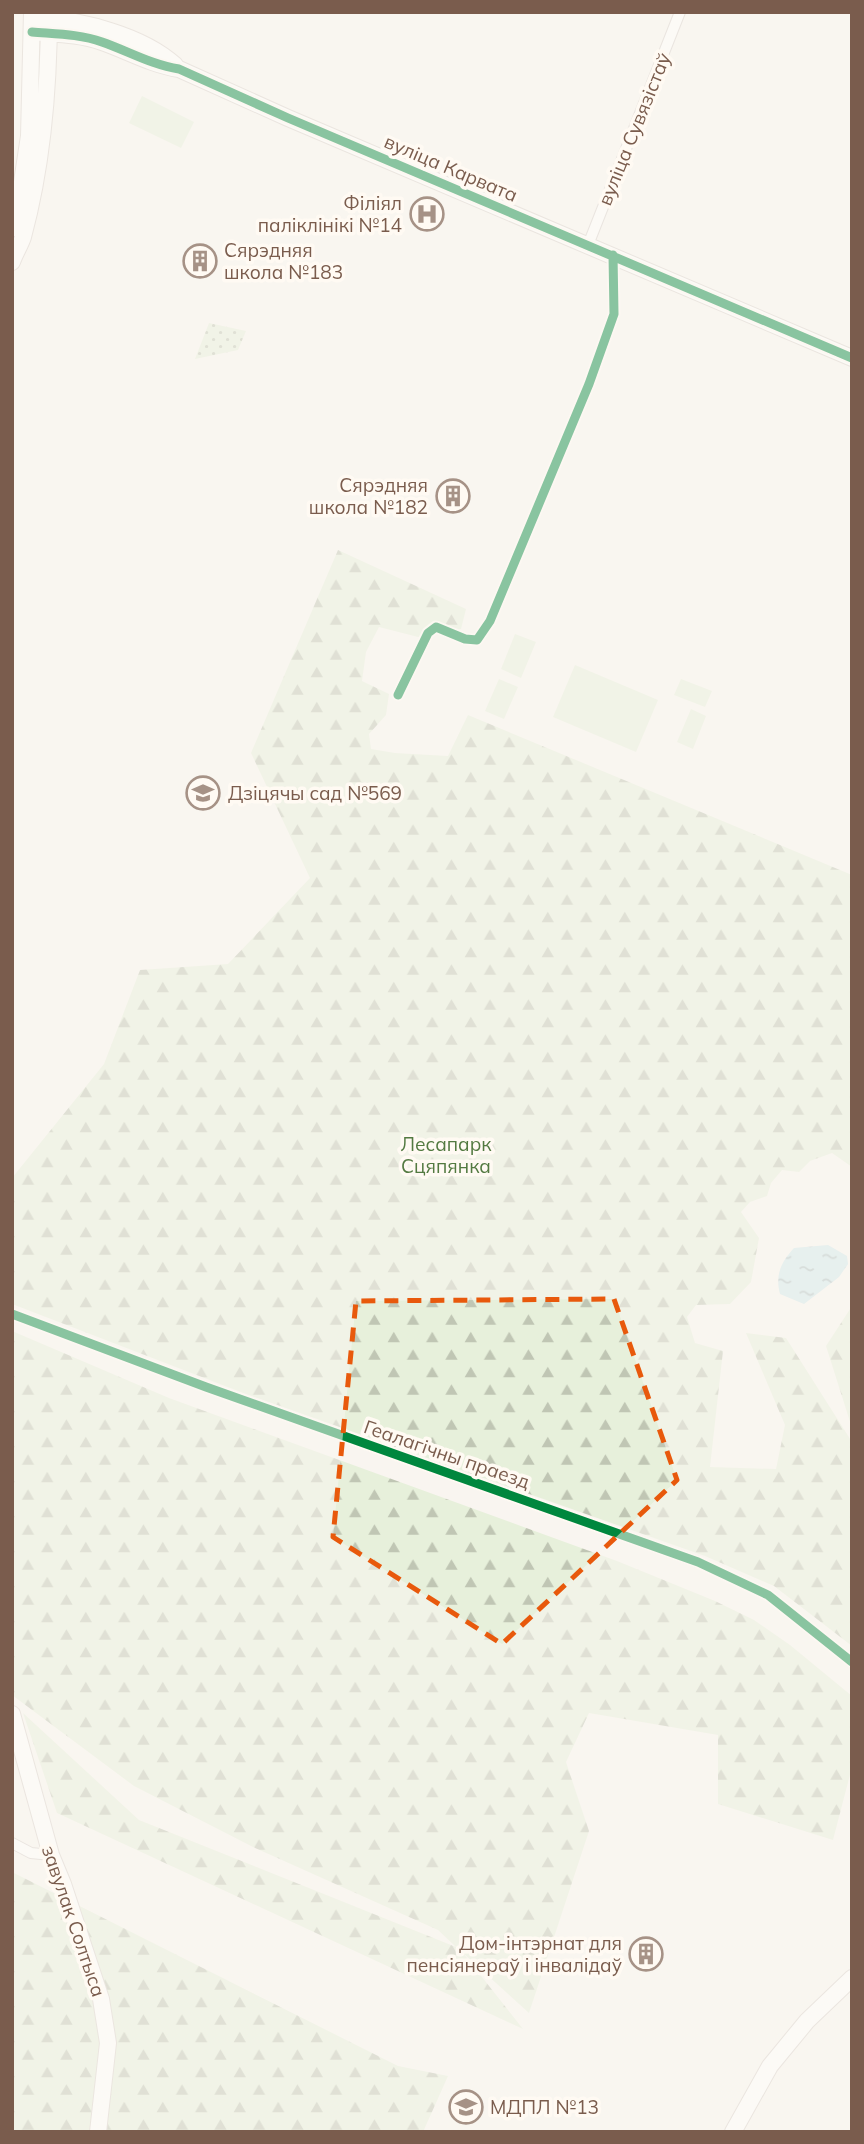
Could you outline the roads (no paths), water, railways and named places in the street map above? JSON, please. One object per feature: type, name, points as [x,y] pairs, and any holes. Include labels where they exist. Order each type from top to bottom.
[{"type":"street","name":"вуліца Сувязістаў","points":[[588,245],[680,12]]},
{"type":"street","name":"вуліца Карвата","points":[[40,21],[73,35],[100,41],[161,66],[180,69],[288,118],[852,358]]},
{"type":"street","points":[[13,258],[22,241],[37,176],[47,100],[40,21]]},
{"type":"street","points":[[398,695],[428,633],[436,627],[465,639],[477,640],[490,621],[589,384],[614,314],[612,255]]},
{"type":"street","name":"Геалагічны праезд","points":[[12,1314],[206,1387],[698,1562],[768,1595],[852,1662]]},
{"type":"street","name":"завулак Солтыса","points":[[12,1714],[51,1855],[98,1989],[105,2020],[107,2063],[97,2132]]},
{"type":"street","points":[[12,1843],[31,1853],[51,1855]]},
{"type":"street","points":[[733,2132],[770,2066],[807,2021],[852,1978]]},
{"type":"water","points":[[828,1245],[847,1256],[848,1264],[839,1277],[804,1304],[780,1294],[780,1269],[794,1248]]},
{"type":"place","name":"Філіял паліклінікі №14","points":[[427,214]]},
{"type":"place","name":"Сярэдняя школа №183","points":[[200,261]]},
{"type":"place","name":"Сярэдняя школа №182","points":[[453,496]]},
{"type":"place","name":"Дзіцячы сад №569","points":[[203,793]]},
{"type":"place","name":"Дом-інтэрнат для пенсіянераў і інвалідаў","points":[[646,1954]]},
{"type":"place","name":"МДПЛ №13","points":[[466,2107]]},
{"type":"park label","name":"Лесапарк Сцяпянка","points":[[446,1155]]}]
